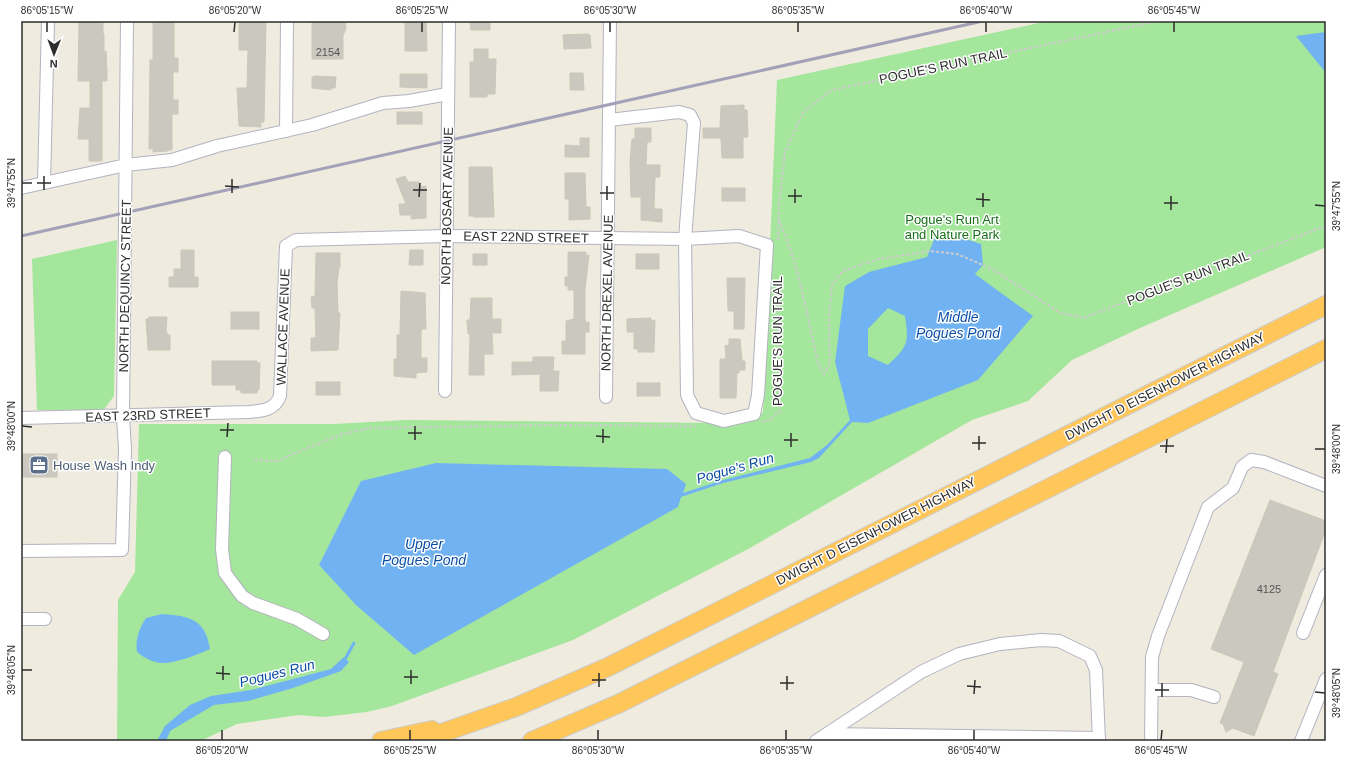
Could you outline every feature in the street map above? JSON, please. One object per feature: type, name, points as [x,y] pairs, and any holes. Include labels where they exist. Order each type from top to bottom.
[{"type":"highway","name":"DWIGHT D EISENHOWER HIGHWAY","points":[[419,741],[482,719],[563,687],[608,667],[1326,306]]},
{"type":"highway","points":[[532,741],[618,704],[1326,349]]},
{"type":"highway","points":[[381,741],[482,719]]},
{"type":"street","points":[[44,183],[48,21]]},
{"type":"street","name":"NORTH DEQUINCY STREET","points":[[21,551],[122,550],[125,449],[123,417],[127,21]]},
{"type":"street","points":[[286,131],[287,21]]},
{"type":"street","name":"NORTH BOSART AVENUE","points":[[445,391],[449,21]]},
{"type":"street","name":"NORTH DREXEL AVENUE","points":[[606,397],[610,21]]},
{"type":"street","points":[[21,188],[126,165],[172,160],[217,146],[286,131],[383,103],[409,101],[448,94]]},
{"type":"street","points":[[608,120],[679,112],[690,115],[694,123],[685,238],[687,395],[696,413],[724,421],[754,414],[758,395],[772,243]]},
{"type":"street","name":"EAST 22ND STREET","points":[[286,246],[296,240],[446,236],[607,238],[740,236],[772,243]]},
{"type":"street","name":"WALLACE AVENUE","points":[[273,406],[280,396],[286,246]]},
{"type":"street","name":"EAST 23RD STREET","points":[[21,418],[123,417],[249,412],[264,411],[273,406]]},
{"type":"street","points":[[225,457],[222,549],[225,573],[242,596],[253,603],[297,619],[324,634]]},
{"type":"street","points":[[1151,741],[1152,656],[1158,636],[1208,507],[1233,488],[1242,467],[1252,460],[1264,462],[1326,486]]},
{"type":"street","points":[[1303,633],[1326,575]]},
{"type":"street","points":[[21,619],[45,620]]},
{"type":"street","points":[[816,741],[921,672],[959,654],[1000,644],[1041,640],[1060,641],[1090,656],[1096,670],[1099,740],[923,738],[827,734]]},
{"type":"street","points":[[1301,741],[1326,679]]},
{"type":"street","points":[[1152,690],[1191,690],[1214,697]]},
{"type":"path","name":"POGUE'S RUN TRAIL","points":[[772,243],[778,219],[785,152],[803,112],[832,90],[1158,21]]},
{"type":"path","name":"POGUE'S RUN TRAIL","points":[[778,219],[788,241],[818,363],[824,374],[830,362],[829,317],[832,285],[843,271],[878,259],[930,250],[958,254],[990,268],[1061,313],[1083,318],[1326,226]]},
{"type":"path","name":"POGUE'S RUN TRAIL","points":[[757,423],[770,420],[780,410],[777,272]]},
{"type":"path","points":[[255,460],[276,461],[342,434],[372,428],[556,425],[697,426]]},
{"type":"green space","name":"Pogue's Run Art and Nature Park","points":[[1048,21],[1326,21],[1326,247],[1140,328],[1072,360],[1028,401],[972,420],[750,548],[573,640],[392,706],[367,712],[324,717],[298,715],[237,724],[200,741],[117,741],[118,600],[135,572],[139,424],[334,424],[406,420],[717,423],[758,417],[763,412],[777,80]]},
{"type":"green space","points":[[117,240],[114,396],[102,412],[37,410],[32,259]]},
{"type":"water","points":[[1326,32],[1326,73],[1296,36]]},
{"type":"water","name":"Upper Pogues Pond","points":[[938,230],[981,244],[983,265],[975,274],[1033,316],[978,380],[868,423],[852,422],[819,458],[811,462],[723,483],[681,497],[678,507],[414,655],[356,605],[319,565],[361,481],[436,463],[667,469],[686,484],[683,493],[723,480],[810,458],[827,445],[850,420],[835,362],[845,286],[869,272],[927,257]],"holes":[[[888,308],[905,316],[907,338],[906,344],[900,353],[888,365],[868,356],[868,329]]]},
{"type":"water","points":[[162,614],[181,616],[195,621],[204,631],[208,639],[210,649],[185,659],[166,663],[154,662],[139,654],[137,652],[137,638],[146,618]]},
{"type":"water","points":[[344,657],[349,662],[341,671],[293,688],[248,701],[214,705],[170,731],[166,741],[157,741],[165,726],[190,705],[211,696],[251,690],[331,669]]},
{"type":"building","points":[[79,21],[103,21],[107,81],[102,81],[102,161],[89,161],[89,139],[78,139],[80,108],[90,108],[90,81],[78,81]]},
{"type":"building","points":[[153,21],[174,21],[174,58],[178,58],[178,72],[173,72],[173,100],[178,100],[178,114],[172,114],[172,150],[153,152],[153,149],[149,149],[150,60],[153,60]]},
{"type":"building","points":[[239,21],[266,21],[264,122],[261,122],[261,127],[239,126],[237,88],[247,88],[248,50],[239,50]]},
{"type":"building","points":[[312,21],[345,21],[346,29],[343,35],[343,59],[312,59]]},
{"type":"building","points":[[405,21],[426,21],[427,51],[405,51]]},
{"type":"building","points":[[470,21],[490,21],[490,30],[471,30]]},
{"type":"building","points":[[563,35],[590,35],[591,48],[564,49]]},
{"type":"building","points":[[474,49],[488,49],[488,59],[496,59],[495,94],[487,94],[487,97],[470,97],[470,62],[474,62]]},
{"type":"building","points":[[570,73],[583,73],[584,90],[570,90]]},
{"type":"building","points":[[400,74],[427,74],[427,88],[400,87]]},
{"type":"building","points":[[312,77],[336,77],[335,88],[331,88],[331,90],[312,88]]},
{"type":"building","points":[[744,105],[744,110],[747,110],[748,137],[743,137],[743,158],[722,158],[721,138],[703,138],[703,128],[720,128],[721,106]]},
{"type":"building","points":[[397,112],[422,112],[422,124],[397,124]]},
{"type":"building","points":[[635,128],[651,128],[651,142],[647,142],[646,165],[660,165],[660,177],[655,177],[654,209],[662,209],[662,222],[641,220],[641,197],[631,197],[630,162],[632,139],[635,139]]},
{"type":"building","points":[[580,138],[589,138],[589,157],[565,157],[565,145],[580,146]]},
{"type":"building","points":[[469,167],[492,167],[494,217],[469,216]]},
{"type":"building","points":[[565,173],[585,173],[586,207],[590,207],[590,219],[569,220],[569,199],[565,199]]},
{"type":"building","points":[[405,176],[408,182],[419,182],[419,187],[426,186],[426,218],[411,219],[411,215],[400,215],[399,204],[406,204],[396,179]]},
{"type":"building","points":[[722,188],[745,188],[745,201],[722,201]]},
{"type":"building","points":[[181,250],[194,250],[194,277],[198,277],[198,287],[169,287],[169,277],[174,277],[174,269],[181,269]]},
{"type":"building","points":[[410,250],[423,250],[423,265],[409,265]]},
{"type":"building","points":[[568,252],[586,252],[586,256],[589,255],[585,290],[585,319],[586,323],[589,322],[589,332],[585,332],[585,354],[562,354],[562,341],[566,341],[566,321],[574,319],[574,290],[568,290],[568,286],[565,286],[565,277],[568,277]]},
{"type":"building","points":[[316,253],[340,253],[340,267],[337,284],[338,313],[340,313],[338,350],[311,351],[311,338],[316,338],[315,308],[312,308],[311,297],[315,296]]},
{"type":"building","points":[[473,254],[487,254],[487,265],[473,265]]},
{"type":"building","points":[[636,254],[659,254],[659,269],[636,269]]},
{"type":"building","points":[[727,278],[745,278],[744,329],[734,329],[734,311],[728,311]]},
{"type":"building","points":[[401,291],[425,293],[426,329],[422,329],[421,332],[421,358],[427,358],[427,372],[416,373],[416,378],[394,376],[394,359],[397,359],[397,335],[400,335]]},
{"type":"building","points":[[471,298],[492,298],[492,319],[501,319],[501,333],[492,333],[493,354],[484,354],[484,375],[469,375],[470,334],[468,334],[467,320],[470,320]]},
{"type":"building","points":[[231,312],[259,312],[259,329],[231,329]]},
{"type":"building","points":[[149,317],[167,317],[166,331],[168,335],[170,335],[170,350],[148,350],[146,319],[149,319]]},
{"type":"building","points":[[651,318],[651,321],[655,320],[654,352],[638,352],[638,349],[634,349],[634,332],[627,332],[627,319]]},
{"type":"building","points":[[729,339],[740,339],[742,361],[745,361],[745,370],[739,370],[739,373],[737,373],[736,398],[720,398],[720,359],[726,359],[725,346],[729,345]]},
{"type":"building","points":[[533,357],[554,357],[553,371],[559,371],[558,391],[540,391],[540,374],[512,375],[512,362],[533,362]]},
{"type":"building","points":[[212,361],[257,361],[257,363],[260,363],[259,390],[258,389],[257,393],[241,393],[241,390],[236,390],[236,385],[212,385]]},
{"type":"building","points":[[316,382],[340,382],[340,395],[316,395]]},
{"type":"building","points":[[637,383],[660,383],[660,396],[637,396]]},
{"type":"building","name":"House Wash Indy","points":[[21,454],[57,454],[57,477],[21,477]]},
{"type":"building","points":[[1270,500],[1326,521],[1326,529],[1273,672],[1278,674],[1254,736],[1233,728],[1226,732],[1223,724],[1220,723],[1244,662],[1211,649]]},
{"type":"waterway","name":"Pogues Run","points":[[344,661],[354,643]]},
{"type":"railway","points":[[21,236],[983,21]]},
{"type":"place","name":"House Wash Indy","points":[[39,465]]},
{"type":"water label","name":"Middle Pogues Pond","points":[[958,326]]},
{"type":"water label","name":"Pogue's Run","points":[[735,468]]}]
